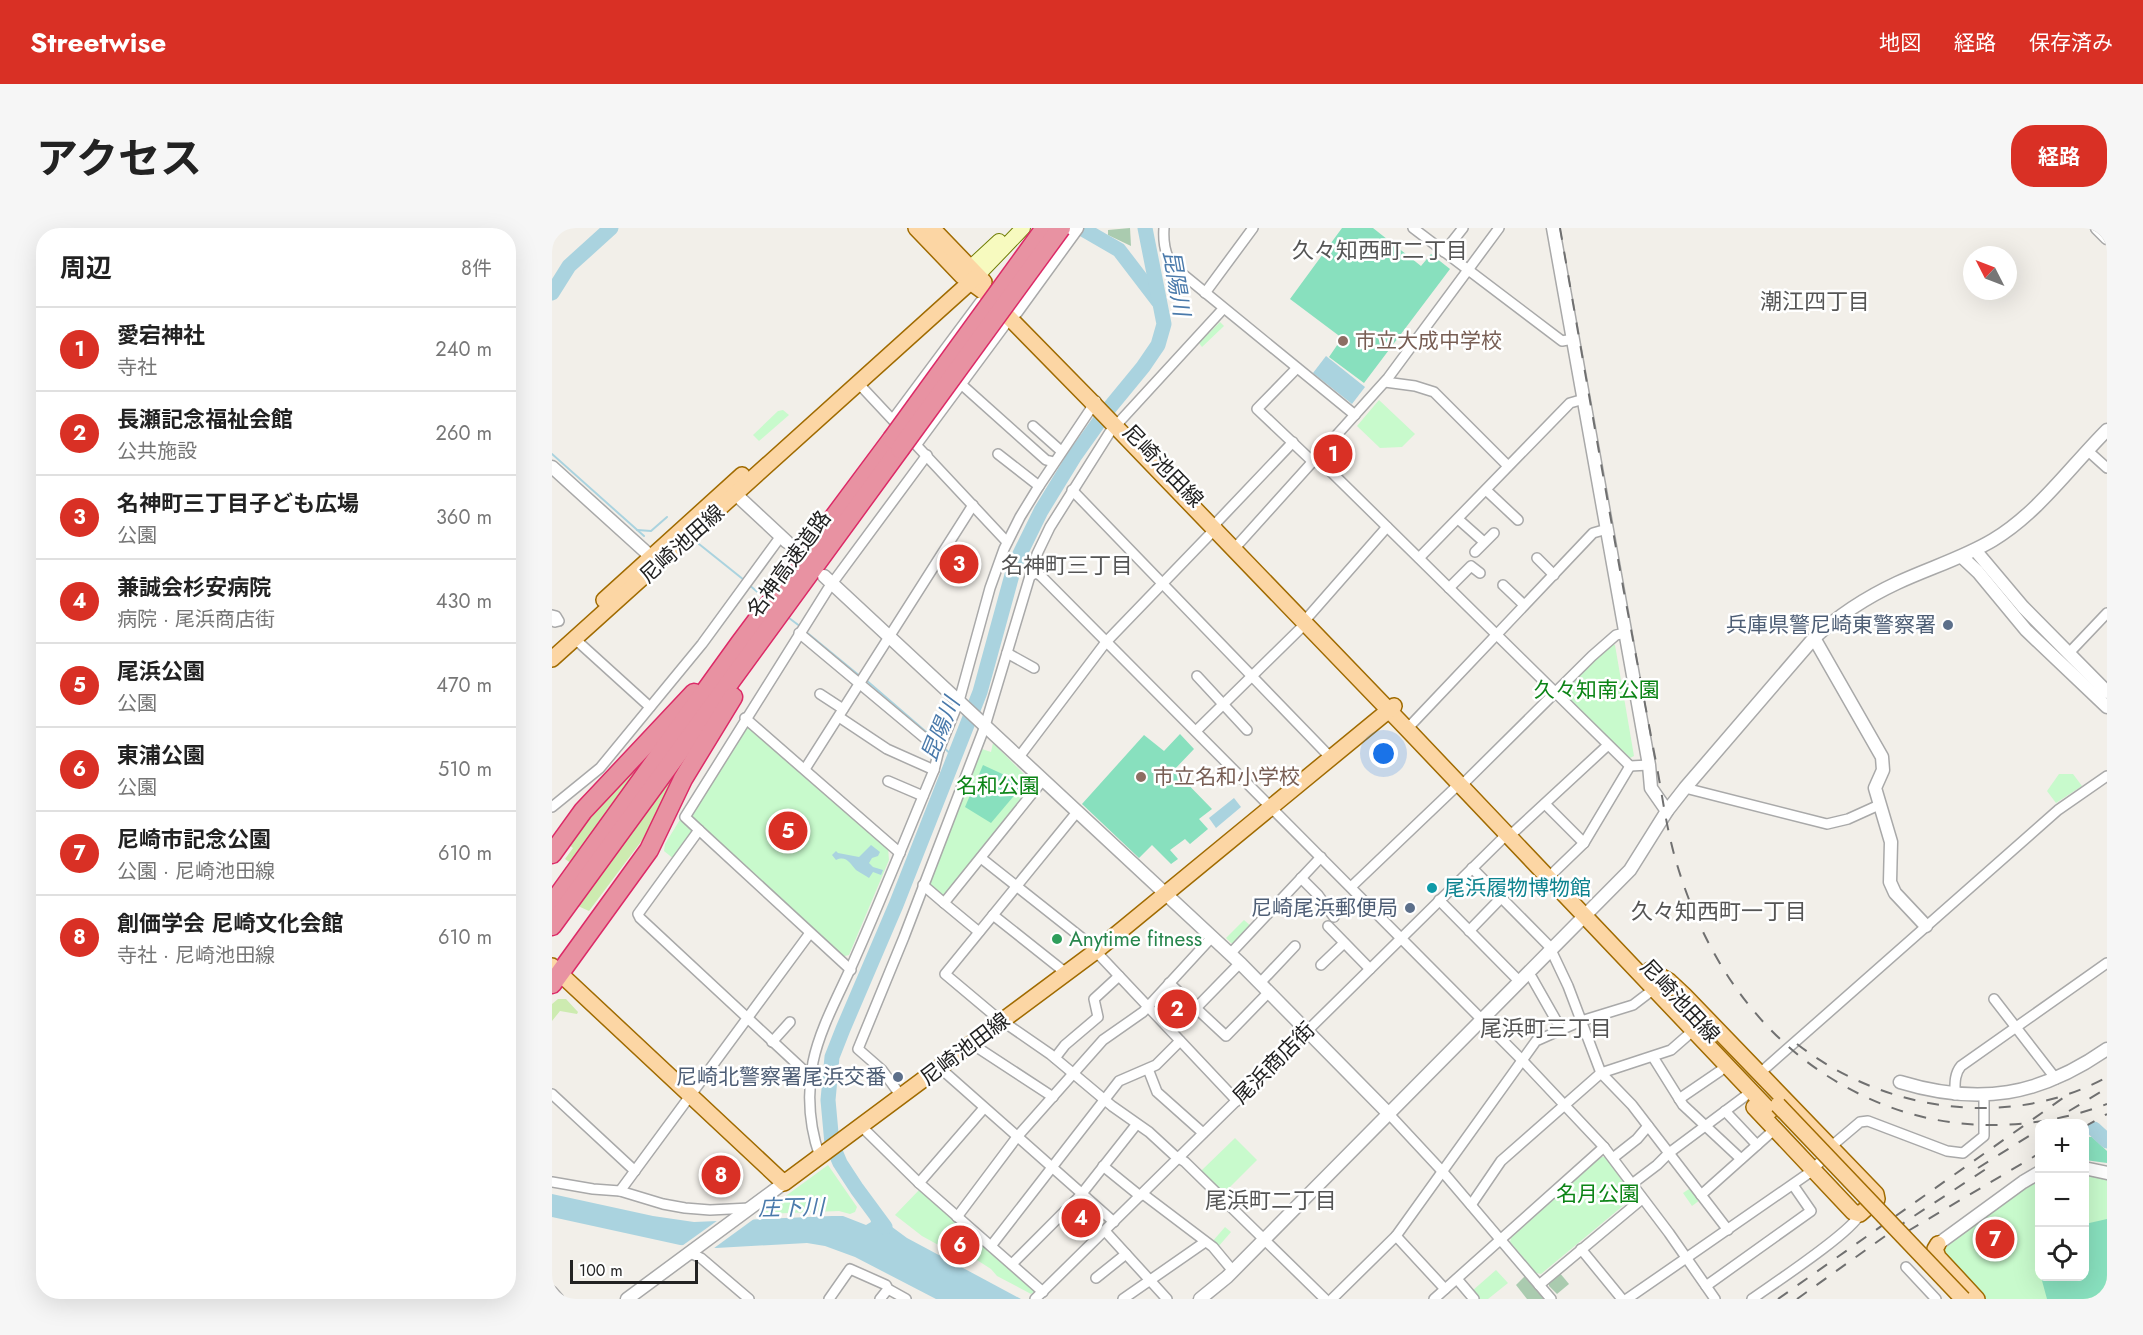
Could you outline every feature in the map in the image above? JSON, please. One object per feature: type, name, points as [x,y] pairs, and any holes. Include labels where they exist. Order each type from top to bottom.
[{"type":"highway","name":"名神高速道路","points":[[552,904],[740,644],[903,444],[1045,228]]},
{"type":"highway","name":"名神高速道路","points":[[552,926],[1061,228]]},
{"type":"highway","points":[[555,974],[649,850],[683,779],[780,624],[796,592]]},
{"type":"highway","points":[[552,854],[584,811],[740,644]]},
{"type":"main road","name":"尼崎池田線","points":[[916,228],[1016,312],[1116,422],[1774,1108],[1949,1299]]},
{"type":"main road","name":"尼崎池田線","points":[[932,228],[984,292],[1056,365],[1097,402]]},
{"type":"main road","points":[[970,275],[1010,228]]},
{"type":"main road","points":[[970,275],[1023,228]]},
{"type":"main road","name":"尼崎池田線","points":[[970,275],[975,296],[980,302],[1005,326],[1056,365]]},
{"type":"main road","name":"尼崎池田線","points":[[733,491],[859,384],[970,275]]},
{"type":"main road","name":"尼崎池田線","points":[[552,645],[655,560],[733,491],[970,275]]},
{"type":"main road","name":"尼崎池田線","points":[[552,659],[655,560]]},
{"type":"main road","name":"尼崎池田線","points":[[784,1184],[1096,951],[1392,708]]},
{"type":"main road","name":"尼崎池田線","points":[[1511,833],[1554,872],[1589,913]]},
{"type":"main road","points":[[555,974],[690,1095],[784,1184]]},
{"type":"main road","points":[[1647,974],[1669,981],[1876,1194],[1877,1199],[1860,1214],[1853,1212],[1687,1036],[1650,992],[1647,974]]},
{"type":"main road","name":"尼崎池田線","points":[[1774,1108],[1963,1299]]},
{"type":"main road","points":[[1938,1244],[1935,1249],[1938,1257],[1977,1299]]},
{"type":"street","points":[[1016,312],[1077,228]]},
{"type":"street","points":[[1164,228],[1164,248],[1168,261],[1223,309],[1355,415]]},
{"type":"street","points":[[1205,293],[1253,228]]},
{"type":"street","points":[[1444,252],[1463,228]]},
{"type":"street","points":[[1236,547],[1385,382],[1499,228]]},
{"type":"street","points":[[1554,228],[1649,765],[1651,788],[1667,812]]},
{"type":"street","points":[[2097,228],[2107,238]]},
{"type":"street","points":[[1417,229],[1562,341],[1573,339]]},
{"type":"street","points":[[893,419],[980,302]]},
{"type":"street","points":[[902,1096],[882,1070],[858,1049],[923,885],[1007,653],[1030,576],[1046,536],[1072,490],[1116,422],[1223,309]]},
{"type":"street","points":[[903,444],[961,384],[1005,326]]},
{"type":"street","points":[[1297,368],[1257,409],[1387,527],[1630,766],[1649,765]]},
{"type":"street","points":[[1385,382],[1415,386],[1434,392],[1508,466]]},
{"type":"street","points":[[859,384],[893,419],[903,444],[927,455],[1007,542]]},
{"type":"street","points":[[961,384],[1046,460],[1054,462]]},
{"type":"street","points":[[1419,558],[1570,403],[1584,399]]},
{"type":"street","points":[[823,1155],[812,1132],[811,1077],[814,1059],[823,1033],[934,770],[940,746],[961,703],[990,588],[1007,542],[1061,451],[1097,402]]},
{"type":"street","points":[[1033,426],[1061,451]]},
{"type":"street","points":[[1200,1299],[1233,1271],[1630,870],[1685,788],[1830,623],[1857,604],[1896,584],[1962,557],[2014,527],[2107,430]]},
{"type":"street","points":[[1019,757],[1106,642],[1293,442]]},
{"type":"street","points":[[2087,450],[2107,468]]},
{"type":"street","points":[[998,454],[1039,486]]},
{"type":"street","points":[[850,970],[685,817],[801,630],[828,580],[927,455]]},
{"type":"street","points":[[554,473],[655,560]]},
{"type":"street","points":[[1072,490],[1332,759]]},
{"type":"street","points":[[1485,490],[1518,520]]},
{"type":"street","points":[[552,807],[600,768],[702,644],[784,539],[733,491]]},
{"type":"street","points":[[805,769],[973,505]]},
{"type":"street","points":[[1458,519],[1484,542]]},
{"type":"street","points":[[1196,731],[1306,620],[1387,527]]},
{"type":"street","points":[[1409,727],[1593,533],[1607,530]]},
{"type":"street","points":[[1475,552],[1494,533]]},
{"type":"street","points":[[1975,550],[2023,607],[2107,692]]},
{"type":"street","points":[[1962,557],[2026,630],[2107,707]]},
{"type":"street","points":[[1537,558],[1554,575]]},
{"type":"street","points":[[1449,588],[1472,566],[1480,573]]},
{"type":"street","points":[[1030,576],[1034,573],[1039,574],[1522,1060],[1604,1147],[1715,1299]]},
{"type":"street","points":[[828,580],[1265,988],[1442,1171],[1551,1299]]},
{"type":"street","points":[[1503,585],[1524,605]]},
{"type":"street","points":[[2068,654],[2107,612]]},
{"type":"street","points":[[801,630],[940,746]]},
{"type":"street","points":[[1351,887],[1555,691],[1616,635],[1625,633]]},
{"type":"street","points":[[1815,638],[1882,756],[1883,770],[1875,788],[1891,842],[1892,887],[1894,893],[1926,926]]},
{"type":"street","points":[[575,639],[650,707]]},
{"type":"street","points":[[1007,653],[1034,668]]},
{"type":"street","points":[[1197,676],[1247,730]]},
{"type":"street","points":[[820,694],[887,749],[934,770]]},
{"type":"street","points":[[745,718],[900,853]]},
{"type":"street","name":"尾浜商店街","points":[[1040,1297],[1439,900],[1608,745]]},
{"type":"street","points":[[1554,872],[1584,843],[1630,766]]},
{"type":"street","points":[[1760,1073],[2058,810],[2107,776]]},
{"type":"street","points":[[944,903],[1043,780]]},
{"type":"street","points":[[888,781],[923,796]]},
{"type":"street","points":[[1685,788],[1827,824],[1848,819],[1879,805]]},
{"type":"street","points":[[1545,804],[1584,843]]},
{"type":"street","points":[[1077,812],[945,974],[1055,1058],[1136,1125],[1149,1132],[1225,1200],[1325,1299]]},
{"type":"street","points":[[699,830],[638,914],[811,1077]]},
{"type":"street","points":[[1196,1008],[1301,878],[1321,857]]},
{"type":"street","points":[[981,858],[1096,951],[1237,1101]]},
{"type":"street","points":[[1472,868],[1552,950],[1601,1072],[1626,1098],[1728,1230]]},
{"type":"street","points":[[1301,878],[1318,895],[1334,917]]},
{"type":"street","points":[[923,885],[979,932]]},
{"type":"street","points":[[1469,931],[1501,898]]},
{"type":"street","points":[[1439,900],[1469,931],[1524,978],[1534,980],[1561,1029]]},
{"type":"street","points":[[993,915],[1066,973]]},
{"type":"street","points":[[1328,926],[1370,969]]},
{"type":"street","points":[[620,1191],[810,933]]},
{"type":"street","points":[[957,1217],[1017,1137],[1103,1040],[1143,1012],[1212,937]]},
{"type":"street","points":[[1321,965],[1344,943]]},
{"type":"street","points":[[1169,982],[1226,1036],[1295,946]]},
{"type":"street","points":[[1955,1095],[1957,1070],[1961,1066],[2107,963]]},
{"type":"street","points":[[1055,1058],[1065,1045],[1098,1017],[1094,999],[1119,976]]},
{"type":"street","points":[[1332,1299],[1396,1236],[1538,1039],[1581,1021],[1633,1005],[1650,992]]},
{"type":"street","points":[[1994,999],[2056,1079]]},
{"type":"street","points":[[772,1042],[790,1022]]},
{"type":"street","points":[[1471,1205],[1501,1161],[1601,1072],[1673,1049],[1687,1036]]},
{"type":"street","points":[[991,1246],[1119,1081],[1156,1065],[1180,1041]]},
{"type":"street","points":[[972,1044],[1053,1097]]},
{"type":"street","points":[[1900,1082],[1955,1095],[2018,1091],[2056,1079],[2080,1067],[2107,1049]]},
{"type":"street","points":[[1653,1056],[1683,1105],[1741,1159]]},
{"type":"street","points":[[940,1068],[1114,1222]]},
{"type":"street","points":[[1148,1069],[1157,1092],[1203,1133]]},
{"type":"street","points":[[1679,1099],[1720,1071]]},
{"type":"street","points":[[552,1094],[635,1171]]},
{"type":"street","points":[[1627,1299],[1793,1185],[1833,1149],[1834,1144],[1863,1120],[1947,1151],[1963,1153],[1984,1136],[1984,1094]]},
{"type":"street","points":[[1632,1184],[1744,1097]]},
{"type":"street","points":[[919,1182],[984,1108]]},
{"type":"street","points":[[1725,1111],[1757,1144]]},
{"type":"street","points":[[1012,1264],[1082,1194],[1136,1125]]},
{"type":"street","points":[[861,1126],[957,1217],[1012,1264],[1040,1297]]},
{"type":"street","points":[[1612,1158],[1648,1126]]},
{"type":"street","points":[[1701,1195],[1774,1129]]},
{"type":"street","points":[[1434,1299],[1604,1147]]},
{"type":"street","points":[[1103,1166],[1218,1251],[1233,1271]]},
{"type":"street","points":[[2089,1169],[2107,1173]]},
{"type":"street","points":[[1938,1244],[2038,1173]]},
{"type":"street","points":[[552,1182],[620,1191],[685,1208],[710,1210],[752,1208]]},
{"type":"street","points":[[627,1299],[784,1184]]},
{"type":"street","points":[[1706,1286],[1811,1211],[1793,1185]]},
{"type":"street","points":[[1539,1284],[1642,1199]]},
{"type":"street","points":[[1752,1299],[1827,1245],[1857,1221],[1860,1214]]},
{"type":"street","points":[[1105,1231],[1167,1299]]},
{"type":"street","points":[[1396,1236],[1445,1289]]},
{"type":"street","points":[[1123,1299],[1205,1242]]},
{"type":"street","points":[[1581,1250],[1622,1299]]},
{"type":"street","points":[[691,1252],[748,1299]]},
{"type":"street","points":[[1096,1278],[1126,1254]]},
{"type":"street","points":[[1906,1267],[1936,1299]]},
{"type":"street","points":[[829,1299],[850,1269],[886,1285],[888,1289],[906,1299]]},
{"type":"street","points":[[1457,1279],[1474,1299]]},
{"type":"street","points":[[880,1299],[888,1289]]},
{"type":"street","points":[[552,1291],[559,1299]]},
{"type":"green space","points":[[1130,228],[1131,246],[1108,235],[1108,230]]},
{"type":"green space","points":[[1342,228],[1373,228],[1421,266],[1431,254],[1450,269],[1364,383],[1329,357],[1342,338],[1290,299]]},
{"type":"green space","points":[[1220,322],[1224,326],[1202,347],[1199,343]]},
{"type":"green space","points":[[1379,400],[1415,434],[1402,447],[1380,448],[1357,426]]},
{"type":"green space","points":[[783,410],[789,415],[759,441],[753,435],[778,411]]},
{"type":"green space","points":[[955,553],[968,566],[962,574],[950,562]]},
{"type":"green space","name":"久々知南公園","points":[[1610,643],[1615,645],[1634,756],[1630,758],[1562,693],[1562,689]]},
{"type":"green space","points":[[745,727],[751,727],[888,847],[889,860],[849,955],[841,957],[689,815]]},
{"type":"green space","points":[[671,731],[574,865],[565,859],[573,848],[567,843],[599,802]]},
{"type":"green space","points":[[1180,734],[1194,749],[1174,770],[1212,809],[1199,819],[1208,829],[1190,844],[1185,839],[1170,850],[1178,859],[1171,864],[1152,845],[1139,858],[1082,804],[1144,735],[1164,751]]},
{"type":"green space","points":[[693,743],[664,805],[643,839],[589,911],[578,906]]},
{"type":"green space","name":"名和公園","points":[[993,743],[1034,784],[944,898],[929,885],[982,749],[991,752]]},
{"type":"green space","points":[[983,765],[1024,784],[991,823],[965,807]]},
{"type":"green space","points":[[2059,774],[2073,774],[2082,786],[2056,803],[2047,791]]},
{"type":"green space","points":[[681,818],[692,828],[693,833],[674,859],[664,851],[665,844]]},
{"type":"green space","points":[[1244,920],[1252,927],[1236,944],[1231,943],[1226,938]]},
{"type":"green space","points":[[1168,988],[1177,993],[1167,1004],[1153,1009],[1151,1006]]},
{"type":"green space","points":[[558,999],[566,999],[578,1012],[577,1014],[560,1011],[552,1021],[552,1004]]},
{"type":"green space","points":[[2089,1137],[2092,1137],[2107,1151],[2107,1163],[2089,1161]]},
{"type":"green space","points":[[1235,1138],[1257,1160],[1224,1193],[1201,1171]]},
{"type":"green space","name":"名月公園","points":[[1601,1157],[1606,1157],[1631,1193],[1630,1200],[1541,1274],[1536,1273],[1510,1242],[1511,1238]]},
{"type":"green space","points":[[828,1165],[857,1207],[855,1212],[850,1214],[839,1211],[761,1214]]},
{"type":"green space","points":[[2089,1176],[2107,1180],[2107,1299],[1984,1299],[1945,1257],[1944,1244],[2035,1182],[2035,1281],[2089,1281]]},
{"type":"green space","points":[[920,1189],[1035,1291],[1031,1294],[997,1276],[991,1269],[969,1255],[953,1253],[922,1236],[895,1215]]},
{"type":"green space","points":[[1689,1189],[1700,1200],[1692,1206],[1683,1193]]},
{"type":"green space","points":[[2107,1219],[2107,1299],[2047,1299],[2042,1281],[2089,1281],[2089,1223]]},
{"type":"green space","points":[[1225,1227],[1231,1232],[1218,1247],[1212,1242]]},
{"type":"green space","points":[[1496,1270],[1508,1283],[1488,1299],[1479,1299],[1472,1291]]},
{"type":"green space","points":[[1559,1272],[1569,1284],[1557,1294],[1549,1286],[1549,1281]]},
{"type":"green space","points":[[1525,1276],[1545,1299],[1527,1299],[1516,1285]]},
{"type":"water","points":[[1326,356],[1365,387],[1352,404],[1313,373]]},
{"type":"water","points":[[1234,798],[1241,807],[1216,828],[1209,818]]},
{"type":"water","points":[[871,845],[880,852],[869,863],[883,870],[881,875],[873,872],[869,878],[856,870],[847,860],[842,858],[836,860],[832,855],[836,851],[859,857]]},
{"type":"water","points":[[552,1194],[653,1216],[694,1222],[843,1216],[866,1225],[871,1222],[870,1217],[877,1211],[888,1224],[907,1238],[1021,1299],[936,1299],[855,1257],[825,1246],[807,1243],[716,1248],[680,1245],[552,1217]]},
{"type":"pier","points":[[758,1216],[710,1251],[679,1248],[721,1218]]},
{"type":"waterway","points":[[552,293],[569,266],[611,228]]},
{"type":"waterway","points":[[1081,228],[1119,250],[1158,301]]},
{"type":"waterway","name":"昆陽川","points":[[885,1227],[840,1163],[832,1144],[828,1100],[832,1057],[896,905],[980,692],[1015,564],[1041,511],[1074,457],[1158,345],[1164,324],[1145,228]]},
{"type":"waterway","points":[[552,454],[644,536]]},
{"type":"waterway","points":[[637,530],[651,531],[667,517]]},
{"type":"waterway","points":[[699,544],[744,580]]},
{"type":"waterway","points":[[748,584],[761,595]]},
{"type":"waterway","points":[[789,618],[801,627]]},
{"type":"waterway","points":[[805,631],[861,677]]},
{"type":"waterway","points":[[866,680],[939,743]]},
{"type":"waterway","points":[[943,747],[954,757]]},
{"type":"waterway","points":[[2094,1129],[2107,1141]]},
{"type":"railway","points":[[1560,228],[1671,842],[1687,895],[1724,971],[1748,1004],[1776,1035],[1807,1062],[1843,1085],[1882,1104],[1937,1120],[1994,1125],[2023,1124],[2052,1119],[2107,1104]]},
{"type":"railway","points":[[1797,1044],[1831,1067],[1868,1085],[1907,1098],[1948,1106],[1989,1108],[2029,1104],[2069,1094],[2107,1077]]},
{"type":"railway","points":[[2069,1111],[2107,1088]]},
{"type":"railway","points":[[1778,1299],[2063,1098]]},
{"type":"railway","points":[[2089,1124],[2107,1114]]},
{"type":"railway","points":[[1978,1168],[2035,1132]]},
{"type":"railway","points":[[1908,1231],[2035,1156]]},
{"type":"railway","points":[[1797,1299],[1905,1222],[1989,1167]]},
{"type":"place","name":"市立大成中学校","points":[[1343,341]]},
{"type":"place","name":"愛宕神社","points":[[1333,454]]},
{"type":"place","name":"名神町三丁目子ども広場","points":[[959,564]]},
{"type":"place","name":"兵庫県警尼崎東警察署","points":[[1948,625]]},
{"type":"place","name":"市立名和小学校","points":[[1141,777]]},
{"type":"place","name":"尾浜公園","points":[[788,831]]},
{"type":"place","name":"尾浜履物博物館","points":[[1432,888]]},
{"type":"place","name":"尼崎尾浜郵便局","points":[[1410,908]]},
{"type":"place","name":"Anytime fitness","points":[[1057,939]]},
{"type":"place","name":"長瀬記念福祉会館","points":[[1177,1009]]},
{"type":"place","name":"尼崎北警察署尾浜交番","points":[[898,1077]]},
{"type":"place","name":"創価学会 尼崎文化会館","points":[[721,1175]]},
{"type":"place","name":"兼誠会杉安病院","points":[[1081,1218]]},
{"type":"place","name":"尼崎市記念公園","points":[[1995,1239]]},
{"type":"place","name":"東浦公園","points":[[960,1245]]},
{"type":"district","name":"久々知西町二丁目","points":[[1380,250]]},
{"type":"district","name":"潮江四丁目","points":[[1815,301]]},
{"type":"district","name":"名神町三丁目","points":[[1067,565]]},
{"type":"district","name":"久々知西町一丁目","points":[[1719,911]]},
{"type":"district","name":"尾浜町三丁目","points":[[1546,1028]]},
{"type":"district","name":"尾浜町二丁目","points":[[1271,1200]]},
{"type":"water label","name":"庄下川","points":[[791,1207]]}]
